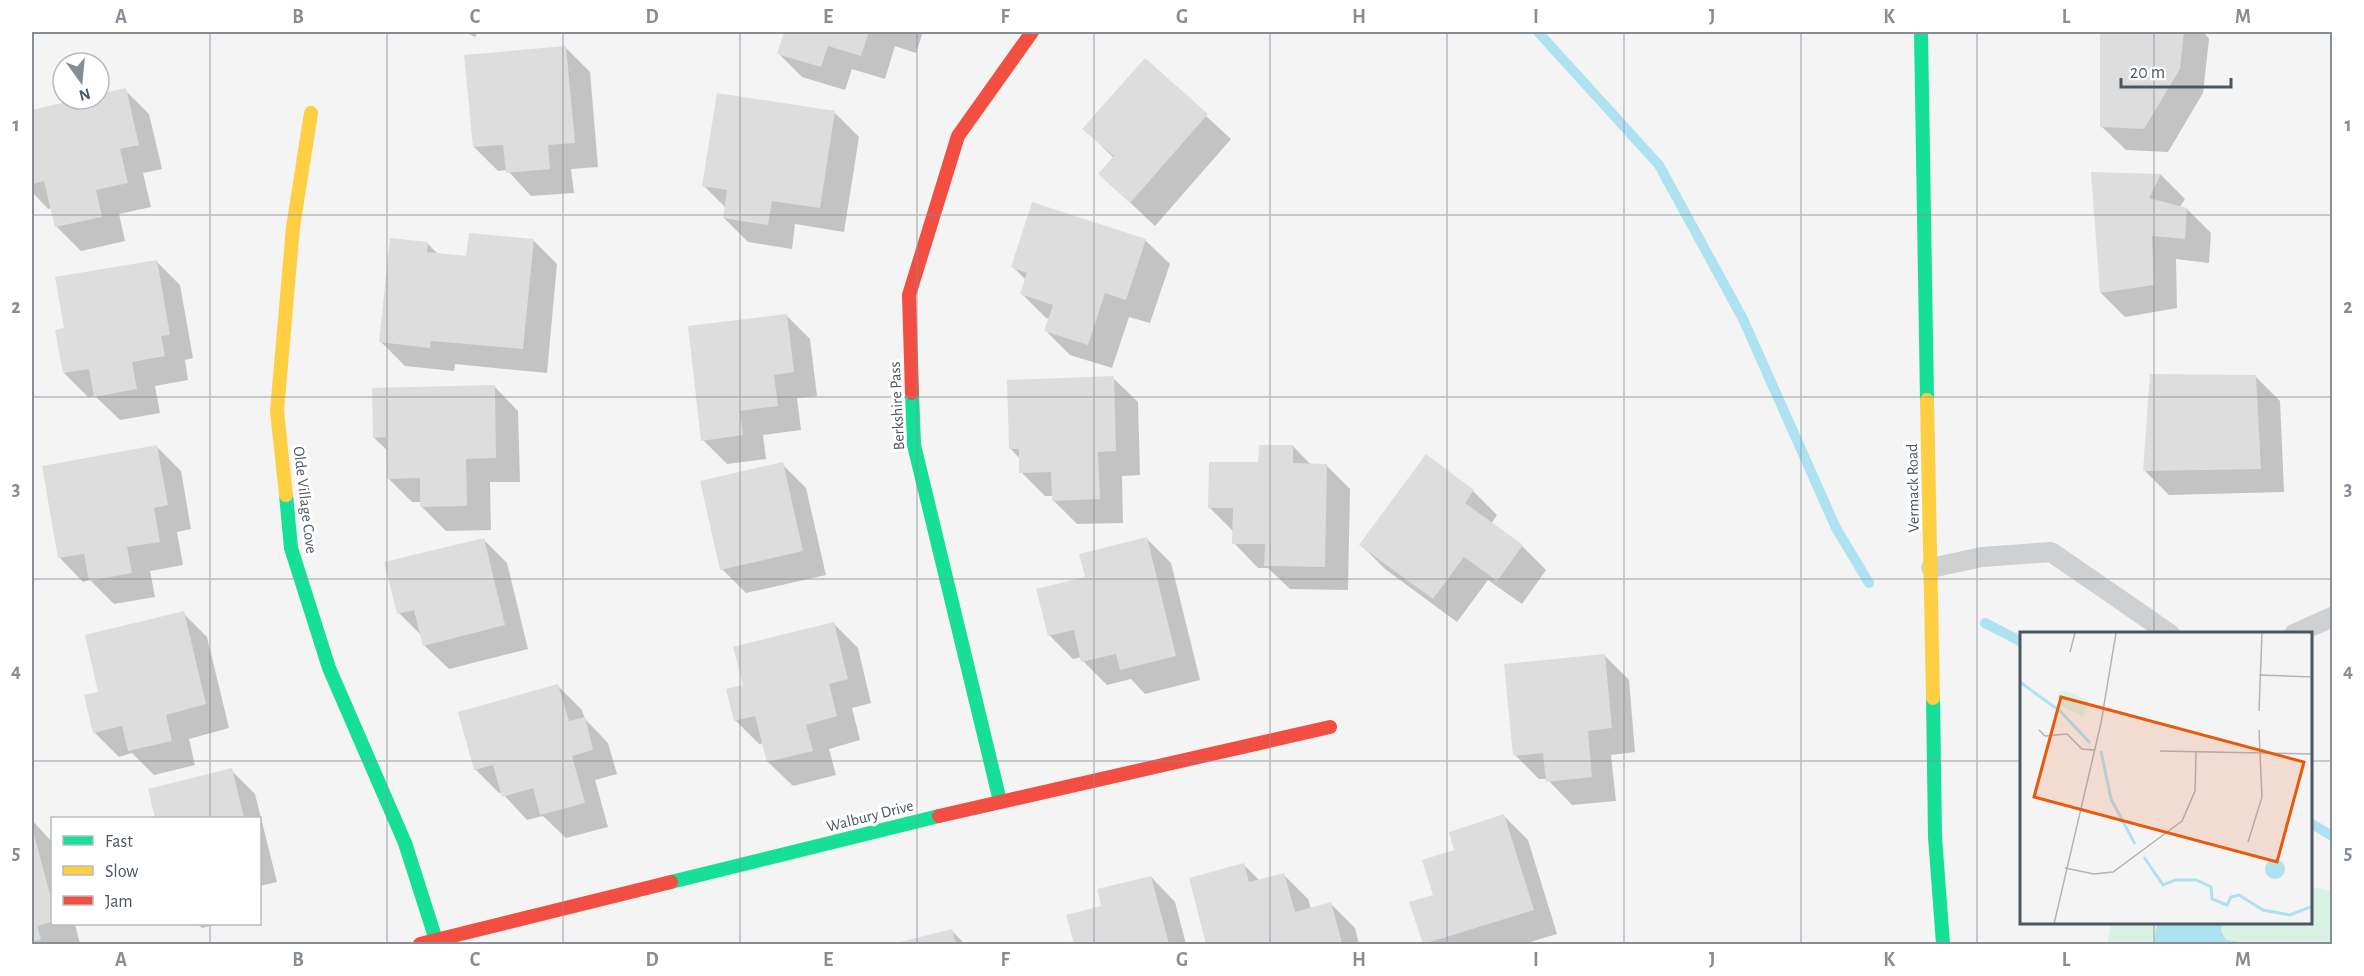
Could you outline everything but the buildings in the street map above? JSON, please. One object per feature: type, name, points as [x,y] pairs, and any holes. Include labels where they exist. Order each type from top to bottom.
[{"type":"street","name":"Berkshire Pass","points":[[1000,801],[914,445],[909,295],[958,136],[1032,32]]},
{"type":"street","name":"Vermack Road","points":[[1922,32],[1935,837],[1942,945]]},
{"type":"street","name":"Olde Village Cove","points":[[311,113],[293,227],[277,411],[291,548],[329,668],[405,843],[431,943]]},
{"type":"street","name":"Walbury Drive","points":[[431,943],[1000,801],[1330,727]]},
{"type":"lane","points":[[1931,568],[1982,557],[2051,552],[2167,632]]},
{"type":"lane","points":[[2298,632],[2332,617]]},
{"type":"green space","points":[[2313,887],[2332,891],[2332,944],[2107,944],[2111,925],[2313,925]]},
{"type":"water","points":[[2157,925],[2222,925],[2221,931],[2226,940],[2253,944],[2154,944]]},
{"type":"waterway","points":[[1538,32],[1659,165],[1743,319],[1836,528],[1869,583]]},
{"type":"waterway","points":[[1985,623],[2020,641]]},
{"type":"waterway","points":[[2313,825],[2332,836]]},
{"type":"traffic: fast","points":[[1921,32],[1927,400]]},
{"type":"traffic: fast","points":[[912,393],[914,445],[1000,801]]},
{"type":"traffic: fast","points":[[286,495],[291,548],[329,668],[405,843],[436,940]]},
{"type":"traffic: fast","points":[[1933,698],[1935,837],[1943,944]]},
{"type":"traffic: fast","points":[[671,882],[939,816]]},
{"type":"traffic: slow","points":[[286,495],[277,411],[293,227],[311,113]]},
{"type":"traffic: slow","points":[[1927,400],[1933,698]]},
{"type":"traffic: jam","points":[[912,393],[909,295],[958,136],[1032,32]]},
{"type":"traffic: jam","points":[[939,816],[1330,727]]},
{"type":"traffic: jam","points":[[420,944],[671,882]]}]
